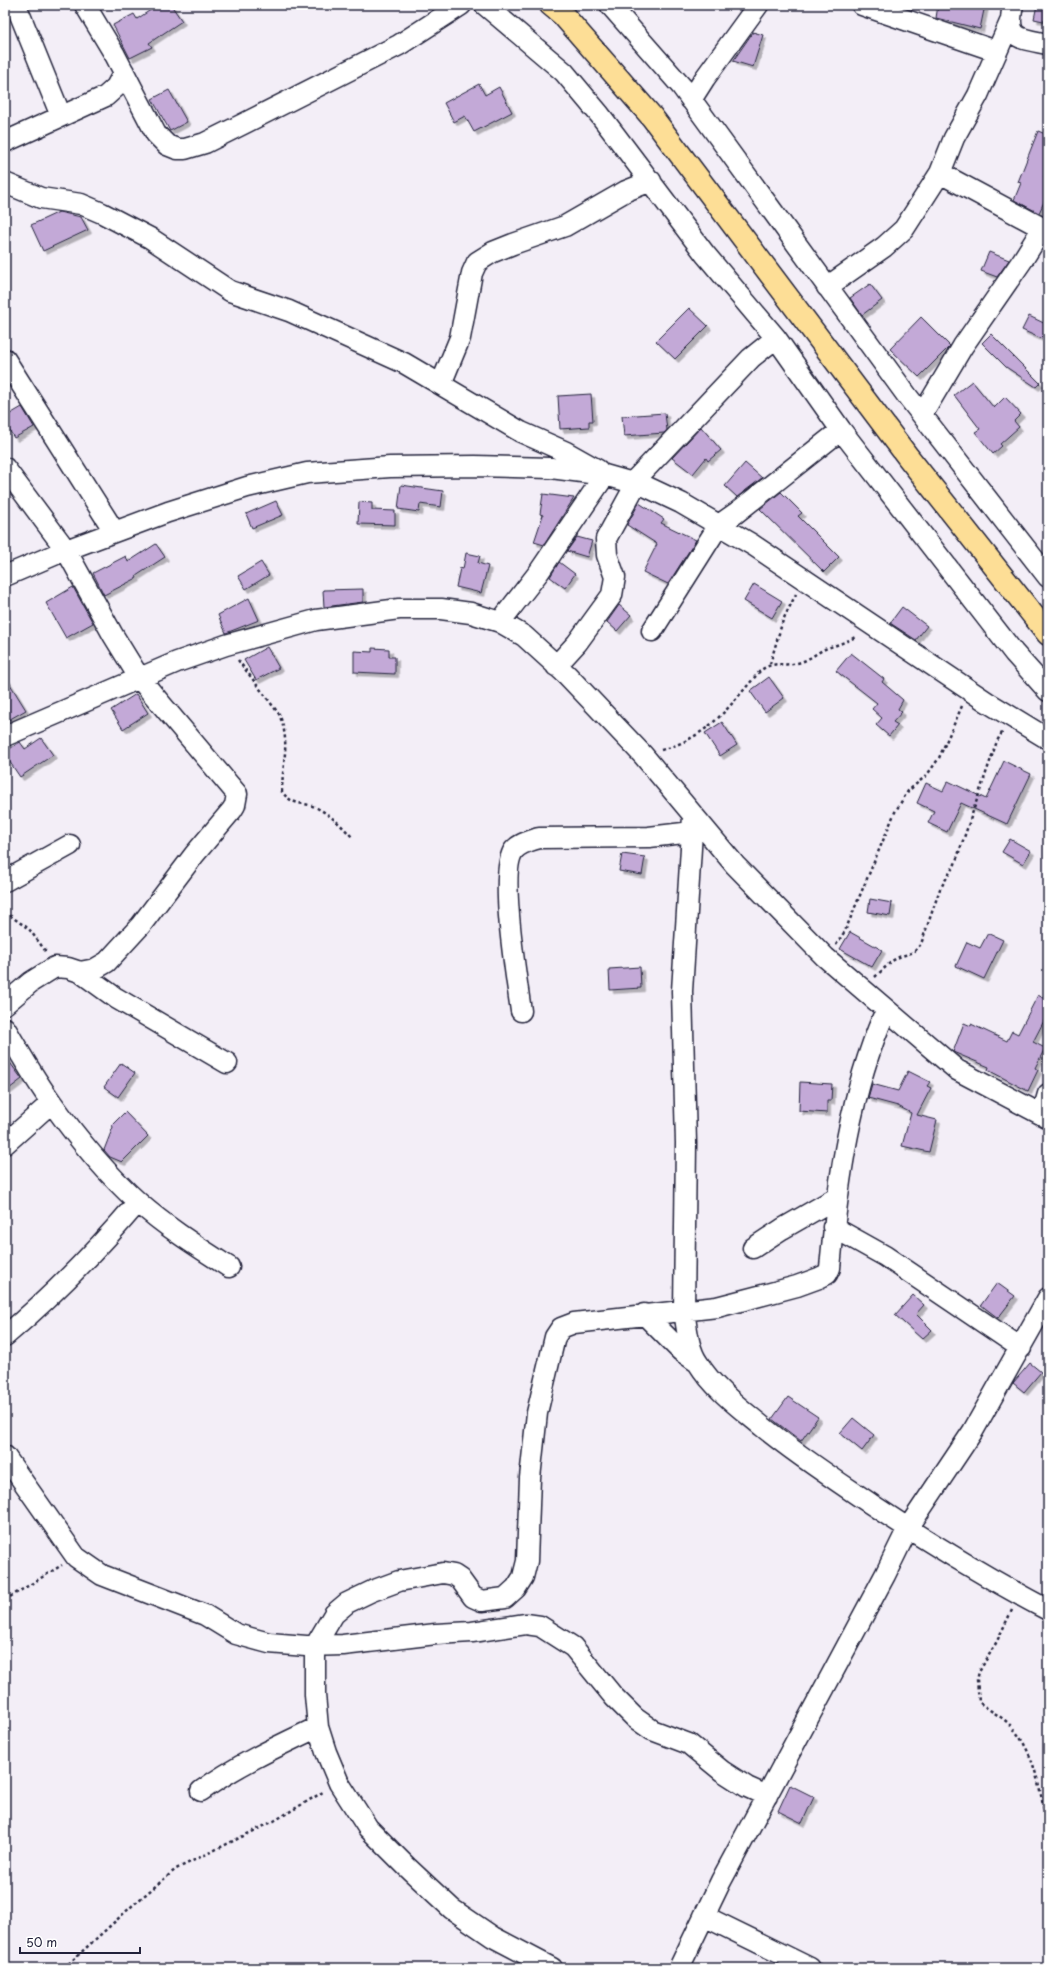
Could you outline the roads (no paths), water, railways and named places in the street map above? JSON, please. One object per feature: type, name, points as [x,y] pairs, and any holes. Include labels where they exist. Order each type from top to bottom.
[{"type":"main road","points":[[551,5],[563,15],[652,117],[908,457],[1048,634]]},
{"type":"street","points":[[16,5],[61,116]]},
{"type":"street","points":[[85,5],[124,72],[156,134],[167,145],[177,149],[185,149],[205,143],[399,45],[461,5]]},
{"type":"street","points":[[485,5],[564,72],[600,115],[705,254],[776,338],[840,430],[1014,653],[1048,691]]},
{"type":"street","points":[[610,5],[657,57],[691,100],[922,415],[1048,577]]},
{"type":"street","points":[[691,100],[705,78],[758,5]]},
{"type":"street","points":[[862,5],[996,50]]},
{"type":"street","points":[[827,287],[884,247],[904,229],[940,173],[954,138],[978,95],[1011,14]]},
{"type":"street","points":[[1011,14],[1012,29],[1018,36],[1048,44]]},
{"type":"street","points":[[5,142],[106,96],[116,86],[124,72]]},
{"type":"street","points":[[106,96],[127,98],[141,106]]},
{"type":"street","points":[[922,415],[963,346],[1045,230],[940,173]]},
{"type":"street","points":[[441,384],[460,338],[472,273],[478,262],[506,247],[565,226],[626,191],[651,181]]},
{"type":"street","points":[[5,183],[41,198],[81,204],[102,213],[150,238],[230,291],[289,311],[345,335],[404,363],[521,432],[566,452],[607,475]]},
{"type":"street","points":[[556,666],[577,643],[612,595],[614,577],[607,555],[606,539],[634,483],[751,358],[776,338]]},
{"type":"street","points":[[5,359],[114,531]]},
{"type":"street","points":[[652,631],[719,525],[840,430]]},
{"type":"street","points":[[5,576],[114,531],[247,487],[307,473],[390,467],[475,466],[551,468],[607,475],[634,483],[681,503],[753,545],[969,691],[1048,739]]},
{"type":"street","points":[[5,468],[66,550],[113,635],[140,679],[234,788],[237,794],[237,799],[232,810],[116,953],[95,969],[80,972]]},
{"type":"street","points":[[500,622],[539,572],[607,475]]},
{"type":"street","points":[[5,736],[177,662],[226,645],[316,620],[398,609],[441,609],[470,614],[500,622],[524,636],[556,666],[643,755],[692,824],[825,956],[886,1010],[957,1070],[1045,1116],[1048,1094]]},
{"type":"street","points":[[521,1011],[511,938],[508,886],[508,864],[514,850],[524,843],[539,838],[649,837],[692,824]]},
{"type":"street","points":[[692,824],[682,991],[686,1128],[684,1311],[688,1337],[697,1362],[710,1380],[735,1404],[797,1455],[908,1528],[1019,1595],[1048,1610]]},
{"type":"street","points":[[5,881],[70,845]]},
{"type":"street","points":[[5,1004],[31,982],[55,967],[68,968],[80,972],[116,998],[227,1063]]},
{"type":"street","points":[[552,1968],[494,1937],[452,1909],[406,1867],[368,1828],[340,1783],[326,1752],[318,1727],[315,1695],[315,1646],[334,1614],[347,1603],[372,1591],[399,1581],[443,1573],[454,1575],[460,1579],[473,1597],[482,1601],[505,1598],[516,1588],[523,1578],[527,1561],[530,1478],[537,1413],[555,1337],[561,1328],[574,1323],[717,1307],[797,1286],[827,1274],[830,1268],[836,1198],[858,1088],[877,1030],[886,1010]]},
{"type":"street","points":[[5,1028],[51,1103],[82,1141],[138,1202],[183,1237],[230,1267]]},
{"type":"street","points":[[5,1144],[51,1103]]},
{"type":"street","points":[[753,1248],[788,1225],[836,1198]]},
{"type":"street","points":[[5,1336],[45,1301],[95,1253],[138,1202]]},
{"type":"street","points":[[833,1227],[885,1256],[1021,1348]]},
{"type":"street","points":[[679,1968],[721,1880],[768,1796],[815,1704],[885,1575],[908,1528],[974,1431],[1048,1298]]},
{"type":"street","points":[[644,1314],[681,1351],[697,1362]]},
{"type":"street","points":[[5,1456],[76,1557],[102,1575],[205,1615],[236,1634],[269,1643],[315,1646],[472,1632],[526,1624],[540,1626],[573,1647],[614,1697],[635,1718],[652,1730],[689,1744],[722,1771],[747,1787],[768,1796]]},
{"type":"street","points":[[201,1791],[218,1779],[266,1752],[318,1727]]},
{"type":"street","points":[[704,1916],[810,1968]]}]
